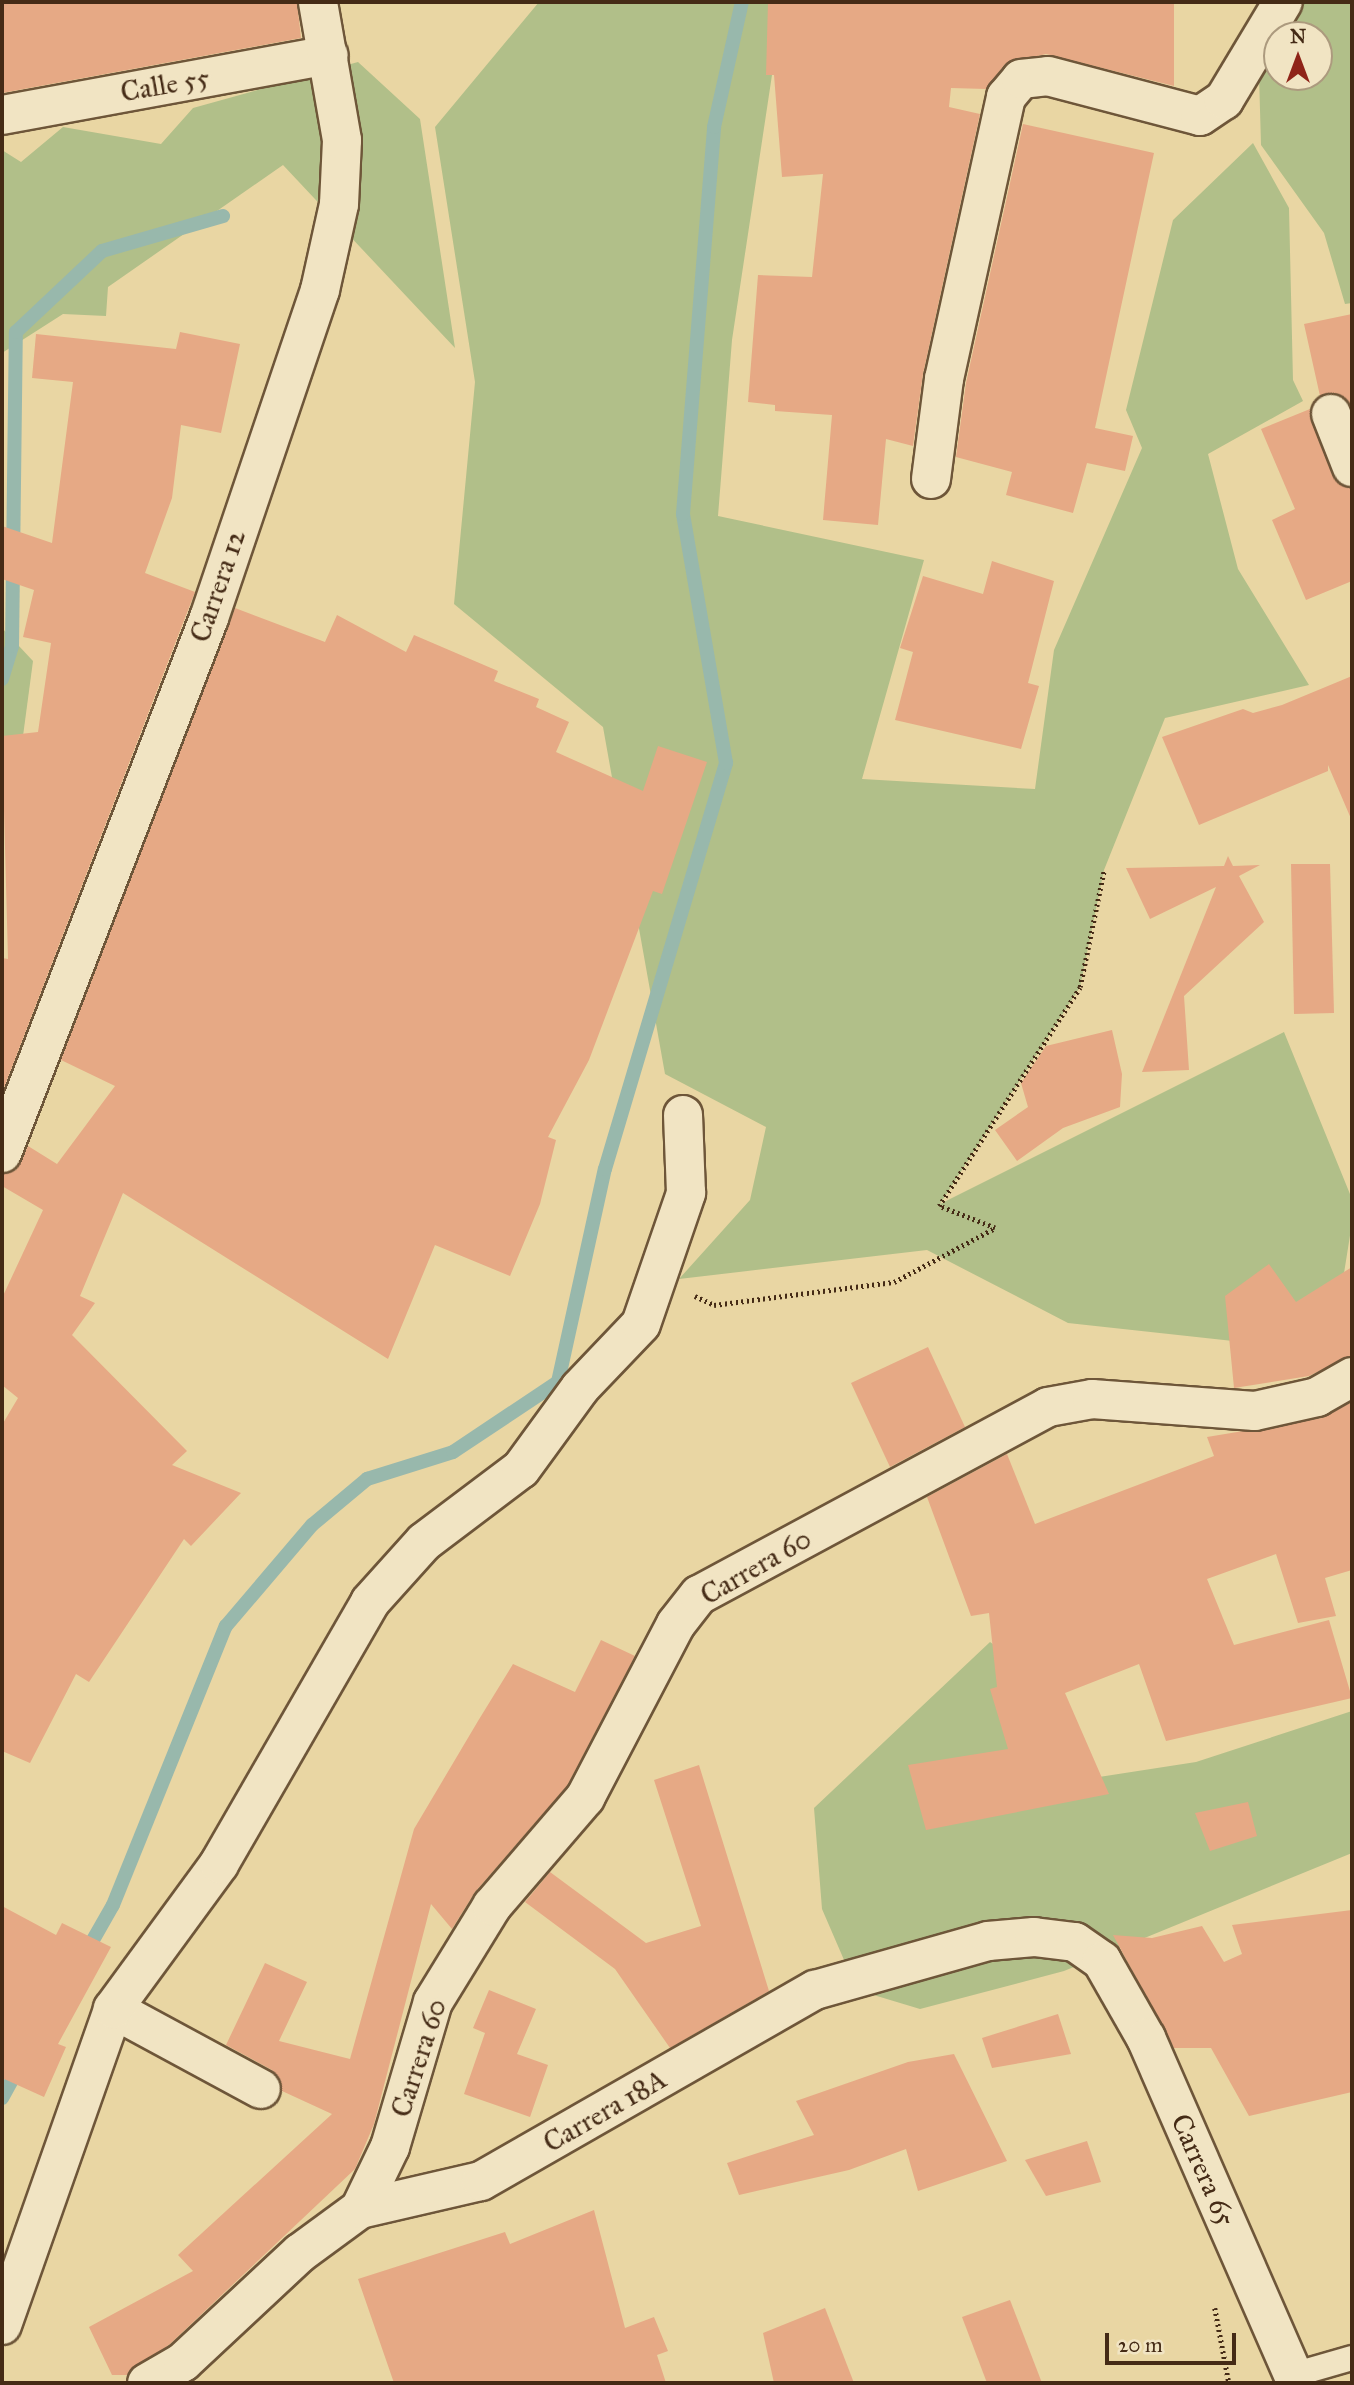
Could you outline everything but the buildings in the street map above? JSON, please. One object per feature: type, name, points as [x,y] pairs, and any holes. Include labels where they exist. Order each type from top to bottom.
[{"type":"street","name":"Carrera 12","points":[[2,1153],[209,618],[320,290],[339,204],[342,140],[318,2]]},
{"type":"street","points":[[931,479],[944,379],[1006,97],[1021,79],[1048,76],[1200,116],[1224,100],[1283,2]]},
{"type":"street","name":"Calle 55","points":[[2,115],[329,55]]},
{"type":"street","points":[[1331,414],[1352,467]]},
{"type":"street","points":[[2,2325],[114,2009],[219,1864],[370,1602],[424,1542],[521,1469],[580,1388],[641,1324],[659,1279],[686,1194],[683,1115]]},
{"type":"street","name":"Carrera 60","points":[[360,2209],[390,2147],[433,2002],[492,1906],[585,1797],[676,1624],[699,1595],[1048,1407],[1092,1399],[1255,1411],[1317,1396],[1352,1377]]},
{"type":"street","name":"Carrera 18A","points":[[147,2383],[183,2361],[300,2253],[360,2209],[481,2181],[815,1990],[988,1941],[1034,1937],[1074,1942],[1102,1961]]},
{"type":"street","name":"Carrera 65","points":[[1102,1961],[1146,2038],[1295,2379]]},
{"type":"street","points":[[114,2009],[261,2089]]},
{"type":"lane","points":[[1295,2379],[1352,2358]]},
{"type":"path","points":[[659,1279],[714,1305],[894,1282],[995,1228],[939,1206],[1080,988],[1104,870]]},
{"type":"green space","points":[[539,2],[783,2],[732,340],[718,516],[924,560],[862,779],[1035,789],[1054,650],[1142,448],[1126,410],[1173,220],[1253,143],[1289,208],[1293,380],[1303,401],[1208,454],[1238,569],[1309,685],[1165,718],[1104,870],[1080,987],[940,1204],[1284,1032],[1352,1199],[1352,1223],[1341,1292],[1278,1346],[1068,1323],[927,1250],[679,1279],[750,1200],[766,1127],[665,1074],[603,727],[454,604],[475,382],[435,127]]},
{"type":"green space","points":[[1263,2],[1352,2],[1352,303],[1345,304],[1324,233],[1261,145],[1258,40]]},
{"type":"green space","points":[[358,62],[420,119],[455,348],[283,165],[108,287],[106,316],[63,314],[2,353],[2,150],[21,162],[63,127],[161,144],[193,108]]},
{"type":"green space","points":[[2,628],[33,661],[23,736],[2,754]]},
{"type":"green space","points":[[990,1642],[1044,1680],[1099,1777],[1196,1762],[1352,1711],[1352,1853],[1064,1971],[920,2009],[857,1990],[822,1909],[814,1808]]},
{"type":"waterway","points":[[85,1954],[113,1905],[226,1626],[312,1525],[367,1479],[453,1452],[558,1382],[605,1169],[726,763],[683,514],[714,127],[742,2]]},
{"type":"waterway","points":[[2,679],[12,646],[16,332],[102,251],[223,216]]},
{"type":"waterway","points":[[2,2098],[20,2066]]}]
